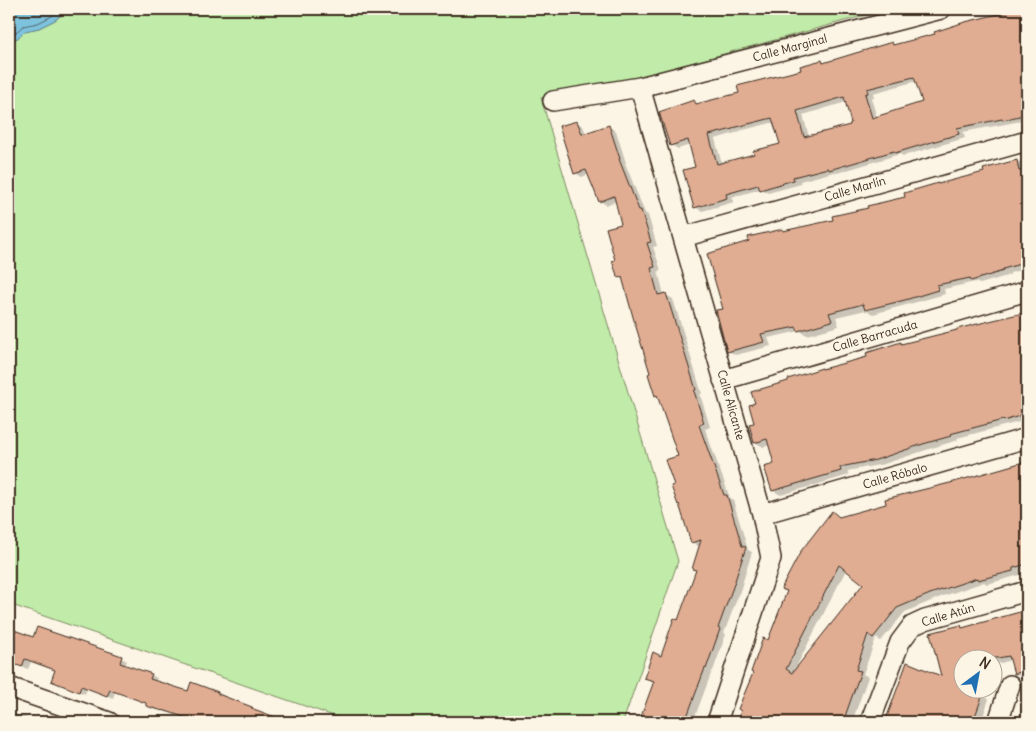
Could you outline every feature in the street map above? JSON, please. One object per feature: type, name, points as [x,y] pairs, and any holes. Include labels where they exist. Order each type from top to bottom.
[{"type":"street","name":"Calle Marginal","points":[[553,101],[640,87],[941,9]]},
{"type":"street","name":"Calle Alicante","points":[[640,87],[762,514],[771,558],[717,722]]},
{"type":"street","name":"Calle Marlín","points":[[683,237],[1027,141]]},
{"type":"street","name":"Calle Barracuda","points":[[723,380],[1027,291]]},
{"type":"street","name":"Calle Róbalo","points":[[762,514],[1027,438]]},
{"type":"street","name":"Calle Atún","points":[[870,722],[900,642],[912,626],[925,620],[1027,591]]},
{"type":"street","points":[[998,722],[1010,685]]},
{"type":"street","points":[[9,687],[109,722]]},
{"type":"green space","points":[[69,9],[888,9],[640,77],[541,98],[678,561],[623,722],[351,722],[9,604],[9,41],[14,40],[25,31],[39,28],[55,20]]},
{"type":"water","points":[[9,9],[69,9],[55,20],[39,28],[25,31],[18,38],[9,41]]},
{"type":"building","points":[[1006,9],[1027,9],[1027,114],[957,128],[959,134],[895,153],[894,151],[829,170],[828,168],[793,177],[794,180],[760,190],[758,185],[726,194],[727,198],[694,208],[683,170],[695,167],[688,140],[670,146],[659,112],[694,100],[696,104],[739,93],[737,86],[801,70],[800,66],[822,60],[823,63],[892,42],[893,45],[935,34],[934,32],[965,22],[1007,12]],"holes":[[[914,77],[922,102],[872,118],[865,94],[868,93],[867,89]],[[844,97],[851,123],[850,125],[804,137],[797,111]],[[772,118],[780,144],[753,151],[754,154],[717,164],[709,135]]]},
{"type":"building","points":[[577,121],[582,134],[609,125],[619,159],[639,210],[641,210],[651,242],[647,243],[655,267],[651,268],[658,295],[666,293],[696,390],[694,391],[704,423],[699,425],[724,495],[727,495],[742,546],[746,547],[718,628],[720,629],[685,722],[639,722],[654,681],[644,678],[653,652],[661,656],[674,618],[678,620],[696,570],[692,569],[701,540],[691,543],[679,504],[671,486],[674,485],[665,460],[678,456],[648,374],[650,373],[622,277],[618,278],[612,261],[615,260],[606,228],[621,224],[614,196],[599,202],[586,170],[574,174],[559,126]]},
{"type":"building","points":[[1017,160],[1019,171],[1027,169],[1027,262],[971,281],[970,278],[937,285],[938,290],[905,300],[865,310],[863,304],[829,313],[832,321],[798,331],[796,327],[761,334],[764,342],[727,352],[716,310],[723,309],[707,254],[749,241],[748,237],[833,220],[832,216],[905,197],[904,193],[984,172],[983,169]]},
{"type":"building","points":[[1027,312],[1027,365],[1022,366],[1027,381],[1027,404],[1022,405],[1025,414],[950,434],[951,436],[876,460],[840,467],[841,471],[772,491],[764,467],[774,464],[767,439],[754,443],[749,424],[754,423],[749,405],[755,403],[751,392],[822,368],[867,357],[866,353],[901,342],[901,344]]},
{"type":"building","points":[[1027,461],[1027,564],[1013,568],[1013,571],[978,580],[977,578],[930,594],[897,608],[873,638],[868,634],[856,670],[861,671],[843,722],[737,722],[741,711],[738,709],[753,673],[751,672],[763,638],[768,640],[787,591],[781,589],[801,551],[832,511],[839,517],[886,504],[885,499]],"holes":[[[839,565],[863,584],[792,673],[786,669]]]},
{"type":"building","points":[[1027,610],[1027,670],[1014,674],[1009,656],[1004,657],[1004,648],[954,648],[954,698],[982,698],[973,722],[885,722],[907,662],[941,676],[930,633],[961,625],[962,628]]},
{"type":"building","points":[[37,627],[122,656],[120,663],[152,674],[150,679],[188,691],[191,682],[286,721],[198,722],[146,706],[146,703],[110,690],[107,696],[81,686],[79,692],[51,681],[55,670],[25,659],[22,667],[9,662],[9,628],[33,637]]}]
